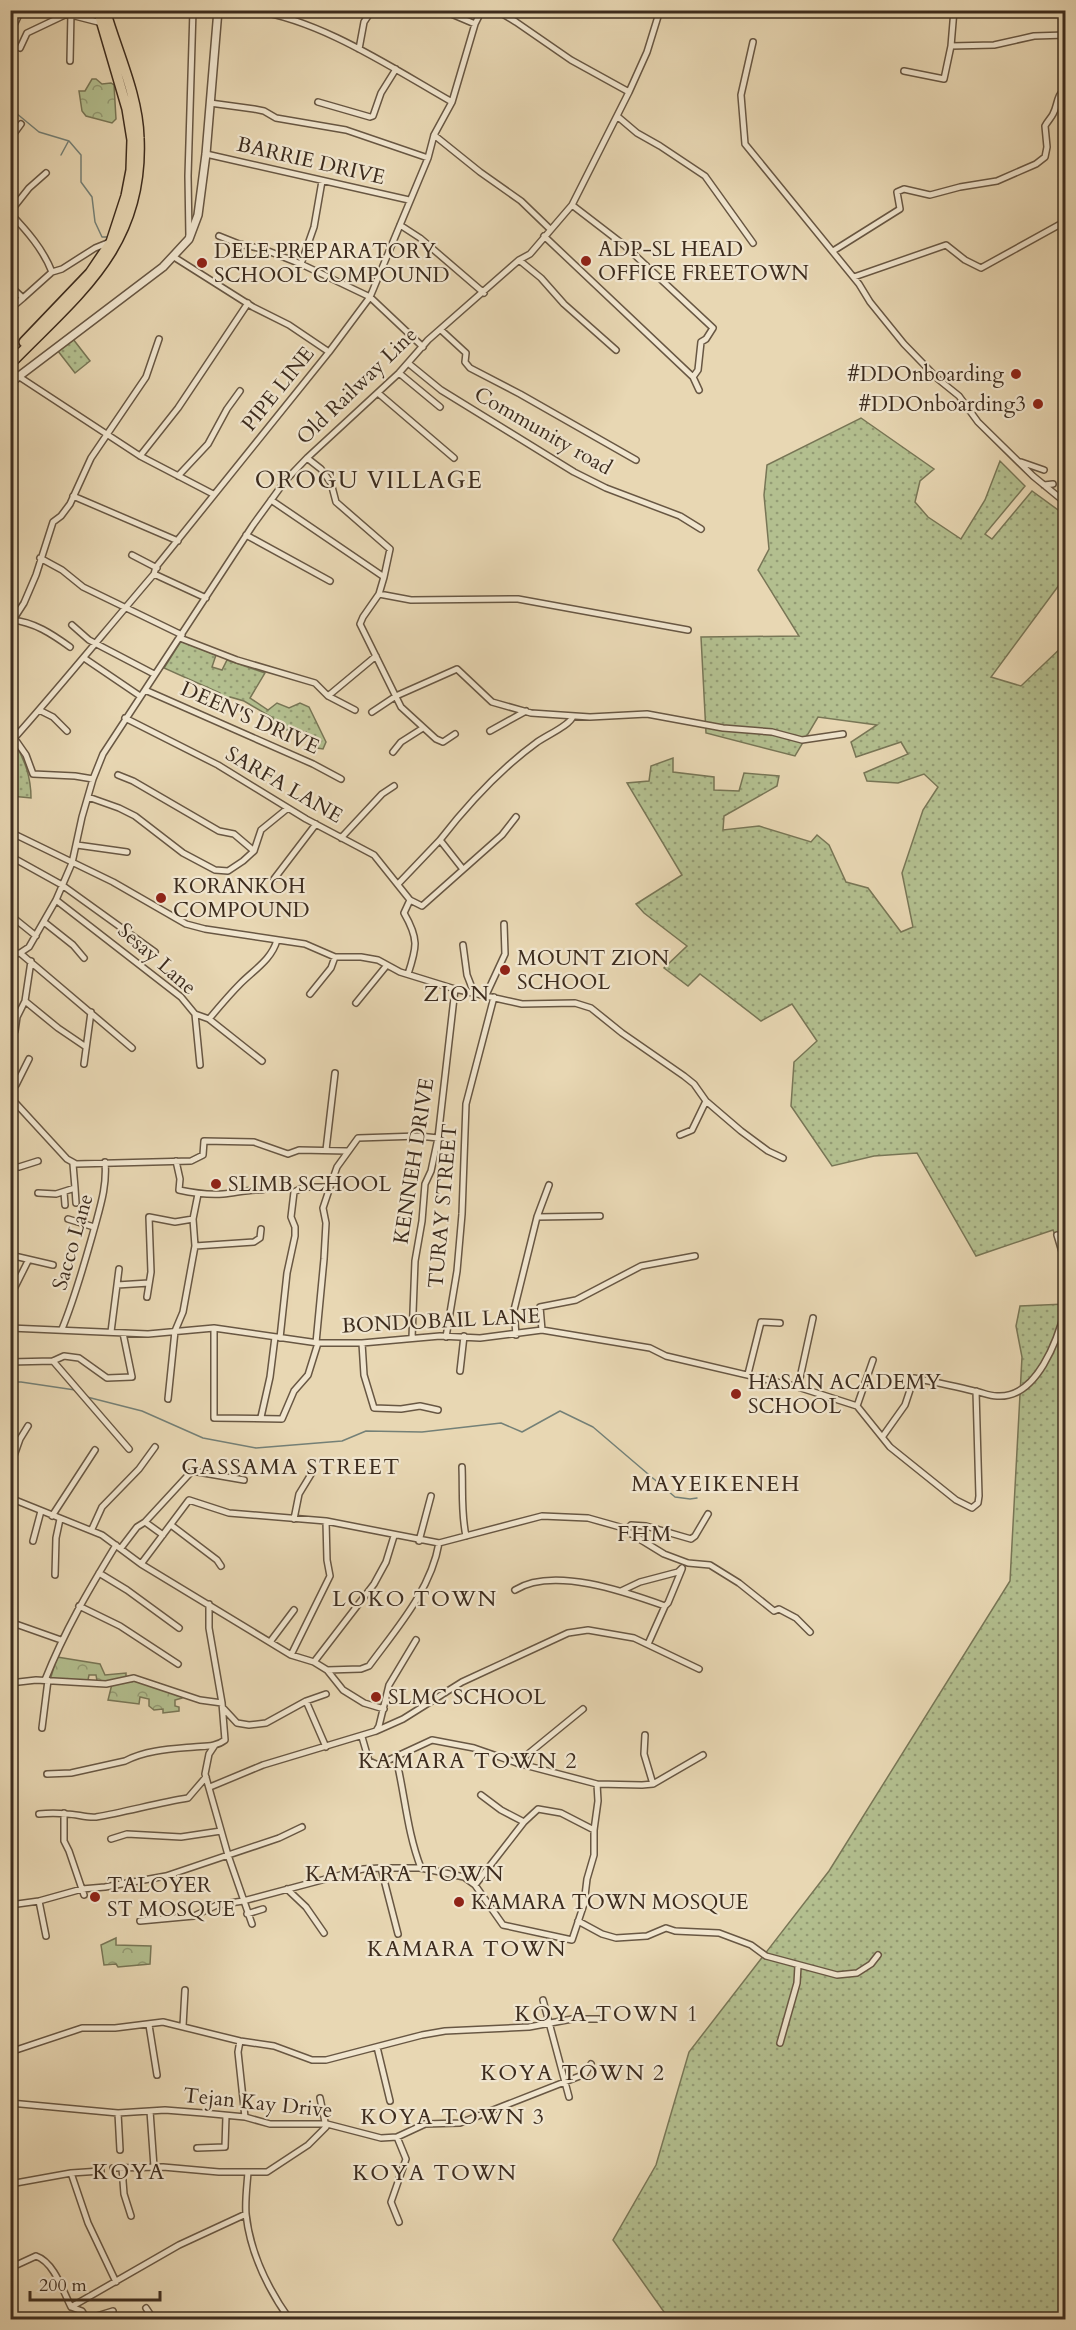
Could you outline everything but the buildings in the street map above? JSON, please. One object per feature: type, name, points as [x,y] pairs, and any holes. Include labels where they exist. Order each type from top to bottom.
[{"type":"highway","points":[[10,356],[90,273],[111,242],[126,196],[131,170],[132,140],[127,109],[98,10]]},
{"type":"highway","points":[[10,364],[94,279],[116,245],[133,200],[138,171],[139,137],[126,73],[105,10]]},
{"type":"street","points":[[14,25],[21,10]]},
{"type":"street","points":[[189,239],[188,176],[193,10]]},
{"type":"street","points":[[10,383],[174,257],[189,239],[198,215],[206,154],[218,13],[205,10]]},
{"type":"street","points":[[250,10],[295,22],[359,49],[452,102]]},
{"type":"street","points":[[359,49],[364,22],[372,10]]},
{"type":"street","points":[[442,10],[475,24]]},
{"type":"street","name":"PIPE LINE","points":[[12,741],[156,571],[213,494],[329,352],[370,297],[428,158],[434,135],[452,102],[475,24],[482,10]]},
{"type":"street","points":[[496,10],[571,60],[629,92]]},
{"type":"street","name":"Old Railway Line","points":[[20,953],[36,936],[56,900],[72,863],[93,779],[103,754],[246,535],[285,481],[307,458],[399,373],[441,330],[519,260],[530,254],[572,205],[629,92],[660,10]]},
{"type":"street","points":[[705,10],[740,14]]},
{"type":"street","points":[[904,71],[944,79],[951,45],[954,10]]},
{"type":"street","points":[[20,48],[27,33],[71,12],[102,23]]},
{"type":"street","points":[[70,61],[71,12]]},
{"type":"street","points":[[951,45],[994,45],[1034,36],[1065,36]]},
{"type":"street","points":[[753,42],[741,95],[745,144],[854,277],[870,302],[904,344],[938,379],[959,396],[978,422],[1065,503]]},
{"type":"street","points":[[318,102],[373,116],[381,93],[396,69]]},
{"type":"street","points":[[833,251],[900,209],[897,192],[904,189],[930,195],[997,181],[1036,164],[1045,157],[1047,147],[1045,126],[1054,112],[1060,92],[1065,88]]},
{"type":"street","points":[[210,103],[254,109],[264,111],[276,118],[346,130],[428,158]]},
{"type":"street","points":[[617,116],[637,133],[705,176],[753,243]]},
{"type":"street","points":[[10,139],[21,124]]},
{"type":"street","points":[[434,135],[521,201],[550,229]]},
{"type":"street","name":"BARRIE DRIVE","points":[[206,154],[409,200]]},
{"type":"street","points":[[46,173],[29,188],[10,212],[36,243],[52,272]]},
{"type":"street","points":[[301,264],[314,227],[322,181]]},
{"type":"street","points":[[572,205],[624,245],[713,328],[706,339],[701,342],[698,370],[693,377]]},
{"type":"street","points":[[854,277],[946,245],[965,260],[981,268],[1065,221]]},
{"type":"street","points":[[400,225],[420,238],[484,293]]},
{"type":"street","points":[[219,236],[239,244],[263,249],[301,264],[370,297],[423,347]]},
{"type":"street","points":[[544,236],[693,377],[699,390]]},
{"type":"street","points":[[10,309],[52,272],[62,269],[95,248],[111,242]]},
{"type":"street","points":[[174,257],[248,303],[290,325],[329,352]]},
{"type":"street","points":[[519,260],[616,350]]},
{"type":"street","points":[[10,286],[23,298]]},
{"type":"street","points":[[140,456],[178,408],[248,303]]},
{"type":"street","points":[[441,330],[466,353],[465,362],[470,368],[636,460]]},
{"type":"street","points":[[70,647],[42,629],[12,620],[24,603],[53,522],[61,516],[91,458],[146,377],[159,339]]},
{"type":"street","name":"Community road","points":[[408,363],[441,390],[574,472],[606,488],[680,516],[701,529]]},
{"type":"street","points":[[399,373],[440,407]]},
{"type":"street","points":[[18,376],[140,456],[213,494]]},
{"type":"street","points":[[178,476],[208,444],[227,409],[240,391]]},
{"type":"street","points":[[378,393],[454,458]]},
{"type":"street","points":[[307,458],[321,469],[331,483],[336,502],[390,549],[379,594],[360,621],[401,706],[441,742],[455,734]]},
{"type":"street","points":[[1019,462],[1044,470]]},
{"type":"street","points":[[1044,485],[1053,484]]},
{"type":"street","points":[[73,496],[178,541]]},
{"type":"street","points":[[271,500],[384,577]]},
{"type":"street","points":[[246,535],[330,581]]},
{"type":"street","points":[[132,555],[206,598]]},
{"type":"street","points":[[40,558],[62,570],[83,587],[181,636],[237,660],[315,684],[328,696],[355,710]]},
{"type":"street","points":[[379,594],[411,600],[518,599],[688,630]]},
{"type":"street","points":[[72,625],[94,643],[154,674]]},
{"type":"street","points":[[328,696],[376,656]]},
{"type":"street","points":[[84,658],[140,696]]},
{"type":"street","points":[[372,712],[396,696],[457,669],[492,702],[526,711],[590,717],[647,714],[723,728],[772,732],[802,740],[843,734]]},
{"type":"street","name":"DEEN'S DRIVE","points":[[145,690],[313,764],[340,779]]},
{"type":"street","points":[[39,710],[53,717],[67,731]]},
{"type":"street","points":[[490,731],[526,711]]},
{"type":"street","points":[[399,883],[491,781],[539,741],[570,723],[573,716]]},
{"type":"street","name":"SARFA LANE","points":[[125,718],[218,765],[288,808],[374,855],[399,883],[410,900]]},
{"type":"street","points":[[393,752],[401,742],[423,728]]},
{"type":"street","points":[[10,732],[12,741],[26,754],[33,774],[93,779]]},
{"type":"street","points":[[118,775],[133,781],[219,831],[234,834],[254,851]]},
{"type":"street","points":[[341,838],[382,794],[394,786]]},
{"type":"street","points":[[88,797],[135,816],[183,854],[215,870],[228,871],[254,851],[261,830],[288,808]]},
{"type":"street","points":[[408,974],[417,948],[413,929],[404,913],[410,900],[422,906],[462,868],[502,835],[516,817]]},
{"type":"street","points":[[274,879],[316,824]]},
{"type":"street","points":[[10,832],[113,882],[186,924],[205,930],[305,944],[334,957],[361,957],[378,960],[408,974],[455,989],[522,1004],[575,1004],[591,1008],[694,1084],[706,1101],[768,1151],[783,1158]]},
{"type":"street","points":[[440,840],[462,868]]},
{"type":"street","points":[[76,845],[127,852]]},
{"type":"street","points":[[17,860],[62,885],[155,952]]},
{"type":"street","name":"Sesay Lane","points":[[56,900],[181,997],[195,1014],[200,1065]]},
{"type":"street","points":[[10,915],[36,936]]},
{"type":"street","points":[[44,922],[74,945],[84,958]]},
{"type":"street","points":[[486,995],[504,954],[504,924]]},
{"type":"street","points":[[209,1019],[240,983],[264,962],[275,948],[277,940]]},
{"type":"street","points":[[463,945],[467,975],[474,993]]},
{"type":"street","points":[[10,955],[20,953],[31,961],[132,1048]]},
{"type":"street","points":[[310,994],[331,968],[334,957]]},
{"type":"street","points":[[15,1031],[17,1017],[25,1000],[31,961]]},
{"type":"street","points":[[356,1004],[387,965]]},
{"type":"street","name":"KENNEH DRIVE","points":[[412,1338],[414,1276],[422,1221],[422,1204],[438,1138],[455,989]]},
{"type":"street","name":"TURAY STREET","points":[[446,1336],[457,1271],[462,1214],[461,1198],[466,1155],[466,1104],[494,997]]},
{"type":"street","points":[[25,1000],[58,1028],[86,1047]]},
{"type":"street","points":[[84,1064],[91,1012]]},
{"type":"street","points":[[195,1014],[209,1019],[262,1061]]},
{"type":"street","points":[[10,1091],[29,1059]]},
{"type":"street","points":[[326,1150],[335,1073]]},
{"type":"street","points":[[10,1097],[73,1164],[76,1203]]},
{"type":"street","points":[[680,1135],[692,1130],[706,1101]]},
{"type":"street","points":[[214,1328],[214,1418],[282,1419],[294,1391],[308,1375],[317,1343],[326,1223],[323,1208],[337,1167],[358,1138],[419,1136],[438,1138]]},
{"type":"street","points":[[73,1164],[191,1161],[203,1155],[204,1141],[254,1142],[288,1154],[299,1150],[347,1151]]},
{"type":"street","points":[[10,1166],[19,1167],[38,1161]]},
{"type":"street","points":[[176,1161],[180,1179],[179,1190],[198,1194],[225,1194],[247,1189],[262,1190]]},
{"type":"street","name":"Sacco Lane","points":[[62,1329],[83,1271],[107,1179],[105,1162]]},
{"type":"street","points":[[516,1335],[514,1310],[537,1217],[549,1185]]},
{"type":"street","points":[[261,1417],[295,1236],[295,1227],[291,1217],[294,1192],[303,1187],[330,1187]]},
{"type":"street","points":[[38,1193],[56,1194],[75,1188]]},
{"type":"street","points":[[64,1192],[65,1205]]},
{"type":"street","points":[[168,1399],[175,1331],[183,1312],[195,1246],[193,1219],[198,1194]]},
{"type":"street","points":[[537,1217],[600,1216]]},
{"type":"street","points":[[147,1297],[149,1283],[147,1217],[175,1222],[193,1219]]},
{"type":"street","points":[[68,1219],[94,1227]]},
{"type":"street","points":[[195,1246],[254,1242],[260,1238],[261,1229]]},
{"type":"street","points":[[1057,1235],[1065,1265]]},
{"type":"street","points":[[10,1256],[53,1265]]},
{"type":"street","points":[[542,1330],[540,1307],[576,1300],[641,1266],[695,1256]]},
{"type":"street","points":[[10,1297],[28,1261]]},
{"type":"street","points":[[111,1332],[119,1269]]},
{"type":"street","points":[[117,1285],[149,1283]]},
{"type":"street","points":[[883,1436],[905,1405],[914,1378],[996,1396],[1004,1396],[1030,1384],[1050,1352],[1060,1328],[1065,1307]]},
{"type":"street","points":[[798,1388],[813,1318]]},
{"type":"street","points":[[748,1374],[761,1322],[780,1323]]},
{"type":"street","name":"BONDOBAIL LANE","points":[[10,1328],[148,1334],[214,1328],[317,1343],[362,1343],[446,1336],[480,1338],[542,1330],[650,1348],[666,1356],[748,1374],[857,1406]]},
{"type":"street","points":[[10,1362],[53,1361],[64,1356],[79,1358],[107,1378],[132,1377],[123,1333]]},
{"type":"street","points":[[460,1371],[464,1336]]},
{"type":"street","points":[[362,1343],[364,1375],[374,1408],[401,1409],[420,1406],[438,1410]]},
{"type":"street","points":[[873,1360],[857,1406],[890,1447],[956,1500],[970,1507],[976,1507],[979,1496],[976,1391]]},
{"type":"street","points":[[53,1361],[129,1449]]},
{"type":"street","points":[[10,1467],[20,1439],[28,1426]]},
{"type":"street","points":[[92,1529],[102,1507],[139,1469],[155,1447]]},
{"type":"street","points":[[52,1516],[95,1450]]},
{"type":"street","points":[[462,1467],[464,1499],[462,1514],[466,1536]]},
{"type":"street","points":[[42,1728],[46,1680],[61,1640],[99,1573],[119,1546],[145,1522],[192,1471],[244,1480]]},
{"type":"street","points":[[294,1519],[299,1494],[313,1471]]},
{"type":"street","points":[[419,1541],[430,1496]]},
{"type":"street","points":[[10,1498],[52,1516],[92,1529],[119,1546],[141,1564],[291,1655],[314,1662],[327,1670],[343,1690],[364,1703],[384,1709]]},
{"type":"street","points":[[141,1564],[190,1500],[229,1513],[326,1521],[419,1541],[439,1543],[542,1516],[588,1518],[626,1530],[664,1554],[688,1563],[710,1565],[739,1583],[774,1611],[779,1609],[796,1618],[810,1632]]},
{"type":"street","points":[[33,1541],[41,1511]]},
{"type":"street","points":[[626,1530],[631,1525],[646,1526],[691,1539],[708,1514]]},
{"type":"street","points":[[55,1575],[56,1538],[60,1519]]},
{"type":"street","points":[[291,1655],[330,1576],[327,1560],[326,1521]]},
{"type":"street","points":[[145,1522],[163,1535]]},
{"type":"street","points":[[171,1525],[217,1560],[221,1566]]},
{"type":"street","points":[[314,1662],[374,1584],[386,1562],[394,1536]]},
{"type":"street","points":[[327,1670],[361,1669],[369,1666],[422,1591],[434,1563],[439,1543]]},
{"type":"street","points":[[621,1591],[640,1582],[678,1572],[688,1563]]},
{"type":"street","points":[[648,1644],[682,1569]]},
{"type":"street","points":[[99,1573],[128,1590],[179,1628]]},
{"type":"street","points":[[516,1590],[523,1585],[560,1581],[621,1591],[665,1606]]},
{"type":"street","points":[[209,1604],[209,1628],[222,1705],[225,1740],[216,1745],[209,1754],[206,1777],[228,1855],[252,1924]]},
{"type":"street","points":[[79,1606],[120,1626],[178,1664]]},
{"type":"street","points":[[270,1642],[294,1610]]},
{"type":"street","points":[[10,1622],[61,1640]]},
{"type":"street","points":[[210,1787],[263,1765],[376,1731],[403,1719],[462,1682],[568,1633],[588,1630],[610,1632],[633,1638],[699,1669]]},
{"type":"street","points":[[376,1731],[380,1726],[389,1685],[416,1640]]},
{"type":"street","points":[[10,1683],[46,1680],[106,1684],[134,1678],[222,1705],[237,1723],[249,1725],[266,1723],[306,1701],[326,1694]]},
{"type":"street","points":[[306,1701],[326,1747]]},
{"type":"street","points":[[517,1763],[583,1709]]},
{"type":"street","points":[[645,1735],[644,1754],[653,1784]]},
{"type":"street","points":[[362,1737],[369,1761],[378,1766],[432,1740],[474,1748],[517,1763],[597,1784],[653,1784],[704,1755]]},
{"type":"street","points":[[47,1774],[70,1773],[125,1761],[161,1750],[216,1745]]},
{"type":"street","points":[[396,1758],[405,1793],[412,1845],[421,1868]]},
{"type":"street","points":[[39,1814],[64,1813],[95,1817],[189,1798],[206,1777]]},
{"type":"street","points":[[140,1921],[194,1916],[217,1905],[243,1901],[363,1869],[421,1868],[464,1877],[475,1885],[502,1925],[572,1940],[584,1904],[587,1879],[594,1855],[597,1784]]},
{"type":"street","points":[[481,1795],[501,1810],[524,1822]]},
{"type":"street","points":[[475,1885],[524,1822],[538,1809],[561,1813],[594,1830]]},
{"type":"street","points":[[64,1813],[64,1841],[83,1892]]},
{"type":"street","points":[[10,1905],[166,1876],[279,1838],[302,1827]]},
{"type":"street","points":[[111,1839],[127,1834],[181,1837],[221,1831]]},
{"type":"street","points":[[381,1868],[398,1934]]},
{"type":"street","points":[[287,1889],[306,1907],[324,1933]]},
{"type":"street","points":[[39,1901],[46,1936]]},
{"type":"street","points":[[247,1914],[263,1909]]},
{"type":"street","points":[[578,1921],[602,1934],[616,1938],[646,1936],[666,1928],[675,1931],[719,1933],[751,1945],[766,1956],[837,1976],[857,1972],[871,1964],[878,1955]]},
{"type":"street","points":[[780,2043],[796,1983],[798,1966]]},
{"type":"street","points":[[183,2026],[185,1990]]},
{"type":"street","points":[[543,2000],[569,2097]]},
{"type":"street","points":[[10,2052],[82,2028],[149,2025],[163,2022],[240,2041],[274,2046],[312,2060],[326,2060],[446,2031],[529,2027],[572,2019],[599,2019]]},
{"type":"street","points":[[149,2025],[158,2074]]},
{"type":"street","points":[[240,2041],[238,2052],[245,2117]]},
{"type":"street","points":[[376,2047],[390,2101]]},
{"type":"street","name":"Tejan Kay Drive","points":[[10,2103],[118,2113],[175,2111],[245,2117],[270,2124],[327,2124],[381,2138],[397,2137],[425,2124],[460,2122],[585,2074],[591,2064]]},
{"type":"street","points":[[113,2168],[154,2167],[267,2172],[308,2145],[326,2127],[320,2098]]},
{"type":"street","points":[[150,2111],[154,2167]]},
{"type":"street","points":[[118,2113],[120,2150]]},
{"type":"street","points":[[197,2148],[225,2147],[226,2116]]},
{"type":"street","points":[[397,2137],[406,2159],[391,2202],[399,2222]]},
{"type":"street","points":[[122,2168],[124,2194],[131,2216]]},
{"type":"street","points":[[10,2184],[71,2173],[101,2171]]},
{"type":"street","points":[[248,2172],[246,2214],[257,2262],[278,2302],[290,2319]]},
{"type":"street","points":[[71,2173],[88,2223],[104,2261],[116,2282]]},
{"type":"street","points":[[71,2307],[179,2245],[246,2214]]},
{"type":"street","points":[[10,2268],[36,2256],[42,2258],[49,2266],[71,2307],[82,2311],[87,2319],[113,2312]]},
{"type":"street","points":[[146,2308],[154,2319]]},
{"type":"green space","points":[[92,79],[102,84],[114,85],[116,119],[112,123],[86,116],[82,111],[79,91],[85,91]]},
{"type":"green space","points":[[73,339],[90,361],[75,373],[58,351]]},
{"type":"green space","points":[[861,418],[934,469],[920,481],[915,502],[928,517],[961,539],[985,500],[1000,461],[1025,486],[985,534],[992,539],[1032,491],[1065,515],[1065,577],[991,677],[1021,686],[1065,644],[1065,1263],[1053,1230],[976,1256],[917,1153],[874,1156],[832,1166],[791,1106],[794,1062],[817,1041],[792,1004],[761,1021],[700,974],[688,986],[664,968],[687,946],[644,913],[636,904],[682,875],[627,783],[649,781],[651,766],[673,758],[673,772],[714,777],[714,790],[739,791],[744,773],[779,776],[777,786],[724,816],[723,830],[759,826],[811,842],[817,835],[829,845],[846,882],[868,888],[901,932],[913,927],[902,873],[923,810],[938,787],[924,774],[898,783],[867,781],[864,773],[908,754],[901,742],[856,757],[851,742],[877,725],[818,717],[795,756],[706,733],[701,637],[799,636],[758,570],[769,549],[764,495],[767,465]]},
{"type":"green space","points":[[181,641],[216,655],[212,667],[222,670],[227,660],[265,673],[250,698],[268,710],[277,703],[289,708],[300,703],[309,707],[326,742],[323,749],[317,748],[306,732],[287,730],[274,724],[273,718],[244,701],[230,697],[226,704],[221,701],[220,693],[164,668]]},
{"type":"green space","points":[[15,743],[27,769],[31,798],[11,796],[11,748]]},
{"type":"green space","points":[[1065,1304],[1065,2319],[669,2319],[613,2240],[656,2165],[689,2052],[829,1871],[1010,1581],[1022,1357],[1016,1326],[1020,1306]]},
{"type":"green space","points":[[57,1657],[100,1664],[105,1675],[126,1673],[126,1678],[107,1682],[97,1681],[96,1675],[89,1675],[88,1680],[50,1680]]},
{"type":"green space","points":[[134,1680],[183,1696],[175,1700],[175,1706],[179,1707],[179,1711],[163,1713],[163,1709],[154,1710],[149,1706],[149,1699],[140,1697],[139,1704],[108,1700],[112,1684]]},
{"type":"green space","points":[[116,1938],[116,1945],[151,1946],[150,1964],[118,1967],[116,1964],[104,1965],[101,1945]]},
{"type":"waterway","points":[[10,108],[39,132],[69,141],[81,155],[81,182],[92,197],[95,222],[102,237],[107,237]]},
{"type":"waterway","points":[[61,155],[68,142]]},
{"type":"waterway","points":[[10,1382],[75,1390]]},
{"type":"waterway","points":[[87,1397],[142,1411],[203,1438],[256,1448],[342,1441],[366,1431],[422,1432],[501,1423],[522,1432],[560,1411],[593,1427],[675,1497],[697,1498]]},
{"type":"place","name":"ADP-SL HEAD OFFICE FREETOWN","points":[[586,261]]},
{"type":"place","name":"DELE PREPARATORY SCHOOL COMPOUND","points":[[202,263]]},
{"type":"place","name":"#DDOnboarding","points":[[1016,374]]},
{"type":"place","name":"#DDOnboarding3","points":[[1038,404]]},
{"type":"place","name":"KORANKOH COMPOUND","points":[[161,898]]},
{"type":"place","name":"MOUNT ZION SCHOOL","points":[[505,970]]},
{"type":"place","name":"SLIMB SCHOOL","points":[[216,1184]]},
{"type":"place","name":"HASAN ACADEMY SCHOOL","points":[[736,1394]]},
{"type":"place","name":"SLMC SCHOOL","points":[[376,1697]]},
{"type":"place","name":"TALOYER ST MOSQUE","points":[[95,1897]]},
{"type":"place","name":"KAMARA TOWN MOSQUE","points":[[459,1902]]},
{"type":"district","name":"OROGU VILLAGE","points":[[369,480]]},
{"type":"district","name":"ZION","points":[[457,994]]},
{"type":"district","name":"GASSAMA STREET","points":[[291,1467]]},
{"type":"district","name":"MAYEIKENEH","points":[[716,1484]]},
{"type":"district","name":"FHM","points":[[645,1534]]},
{"type":"district","name":"LOKO TOWN","points":[[415,1599]]},
{"type":"district","name":"KAMARA TOWN 2","points":[[468,1761]]},
{"type":"district","name":"KAMARA TOWN","points":[[405,1874]]},
{"type":"district","name":"KAMARA TOWN","points":[[467,1949]]},
{"type":"district","name":"KOYA TOWN 1","points":[[607,2014]]},
{"type":"district","name":"KOYA TOWN 2","points":[[573,2073]]},
{"type":"district","name":"KOYA TOWN 3","points":[[453,2117]]},
{"type":"district","name":"KOYA","points":[[129,2172]]},
{"type":"district","name":"KOYA TOWN","points":[[435,2173]]}]
